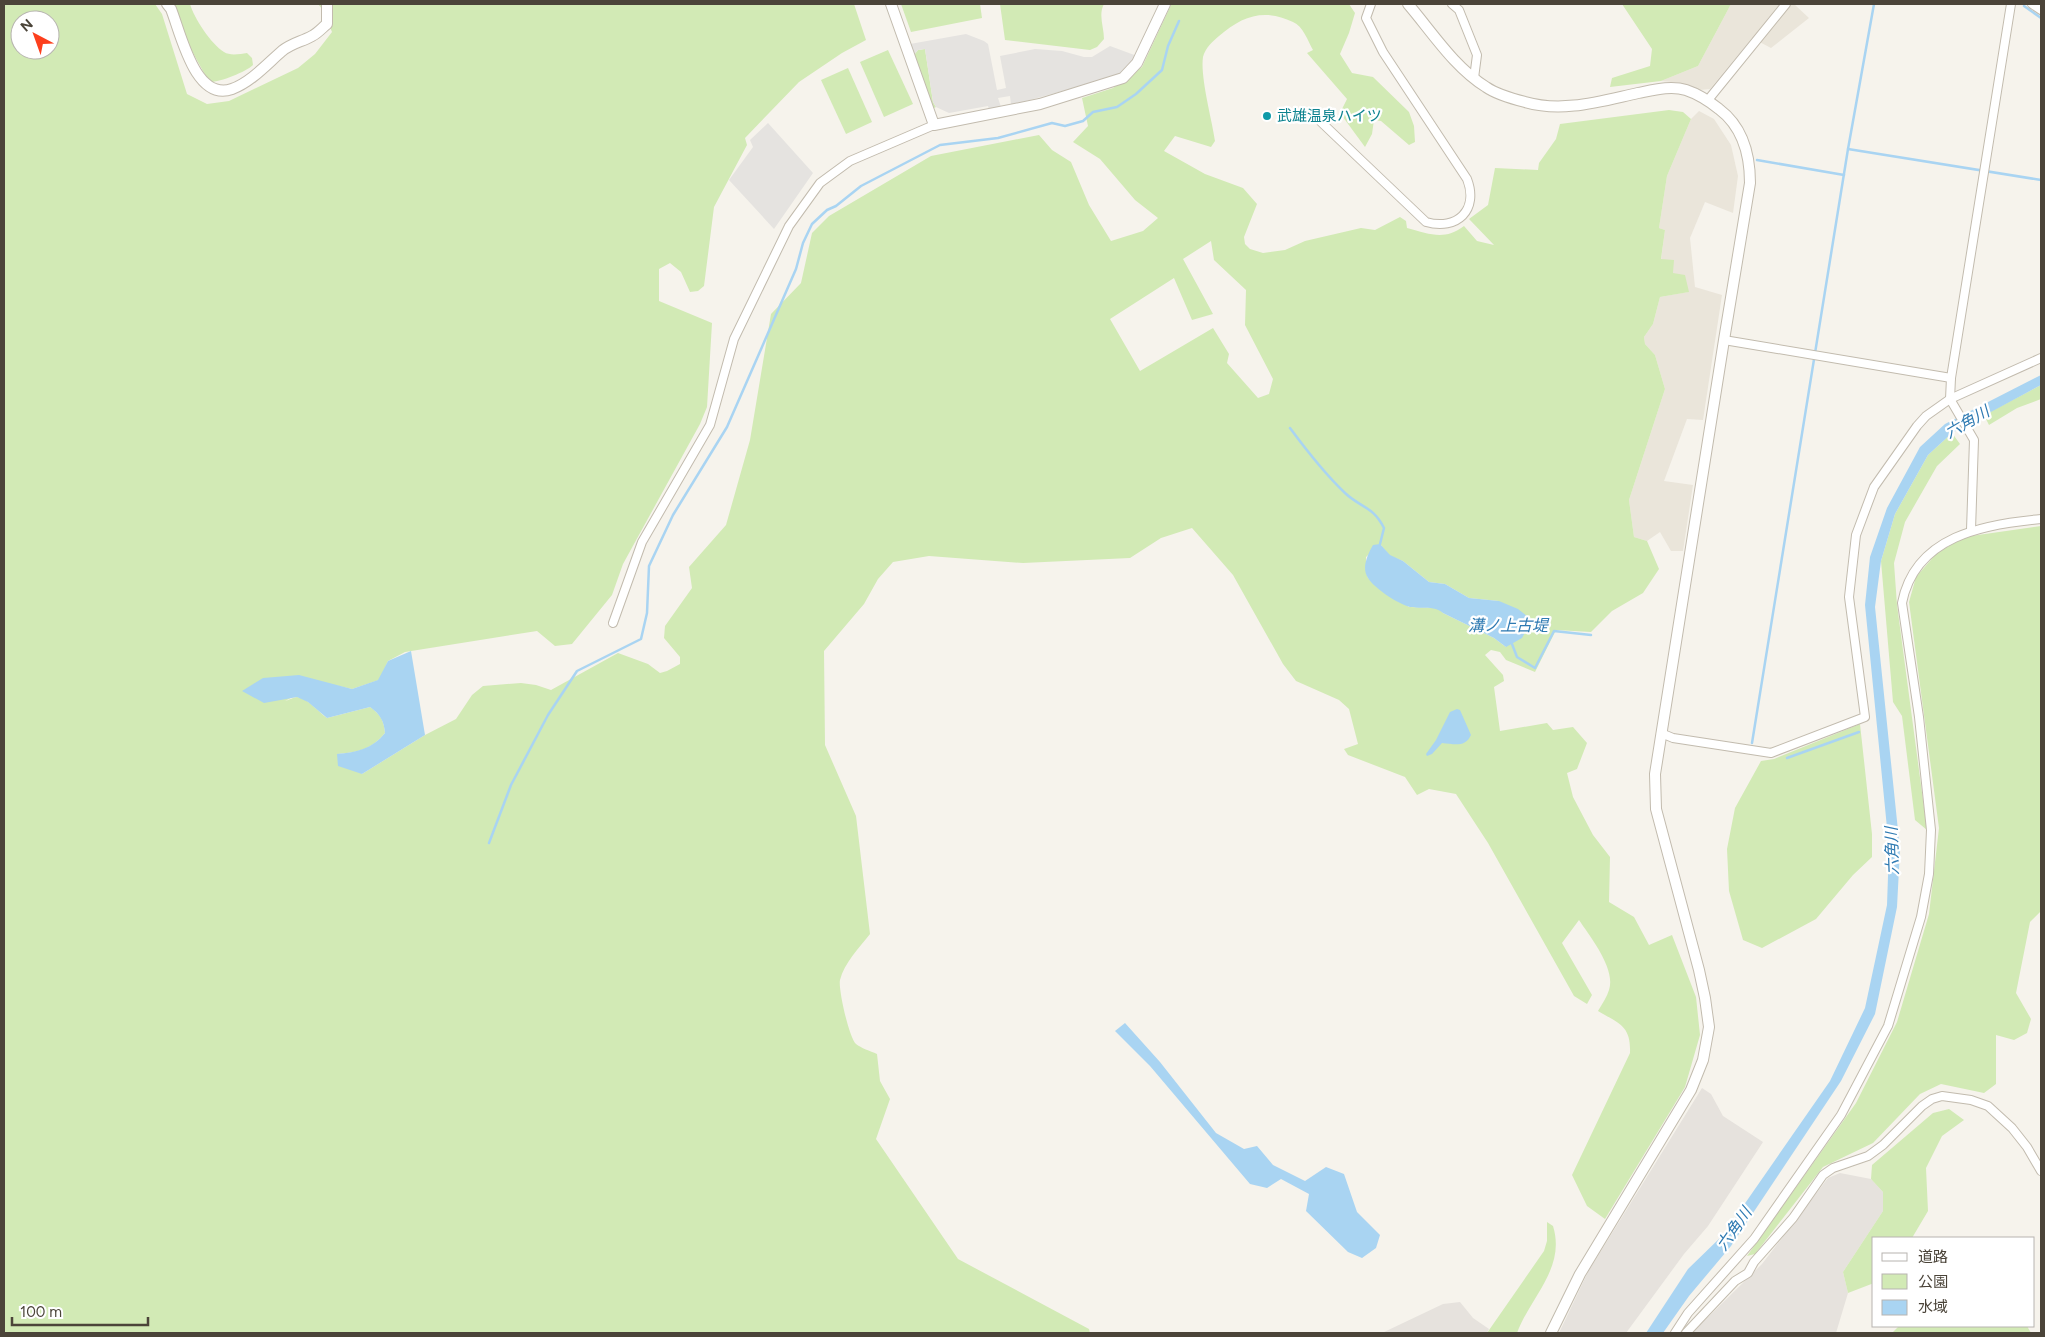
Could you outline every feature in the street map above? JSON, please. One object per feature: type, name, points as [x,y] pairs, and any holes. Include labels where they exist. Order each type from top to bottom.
[{"type":"street","points":[[167,4],[171,9],[194,69],[202,82],[215,90],[231,89],[244,82],[291,44],[314,36],[327,24],[327,4]]},
{"type":"street","points":[[891,4],[934,125]]},
{"type":"street","points":[[613,623],[642,542],[710,425],[734,339],[789,226],[820,183],[850,161],[934,125],[1040,104],[1123,78],[1137,63],[1166,4]]},
{"type":"street","points":[[1321,122],[1426,222],[1438,226],[1448,225],[1458,220],[1466,211],[1471,200],[1471,189],[1467,179],[1383,52],[1366,18],[1371,4]]},
{"type":"street","points":[[1408,4],[1464,70],[1487,88],[1526,102],[1558,108],[1662,88],[1685,89],[1708,100],[1724,112],[1738,129],[1746,148],[1750,166],[1750,183],[1660,733],[1655,774],[1656,809],[1706,998],[1709,1027],[1703,1060],[1691,1090],[1580,1274],[1551,1333]]},
{"type":"street","points":[[1452,4],[1459,10],[1477,55],[1474,78]]},
{"type":"street","points":[[1708,100],[1786,4]]},
{"type":"street","points":[[1971,530],[1974,440],[1950,399],[1951,378],[2011,4]]},
{"type":"street","points":[[2032,4],[2041,10]]},
{"type":"street","points":[[1724,340],[1951,378]]},
{"type":"street","points":[[1660,733],[1673,738],[1771,753],[1864,717],[1849,597],[1856,535],[1874,487],[1926,416],[1950,399],[2041,358]]},
{"type":"street","points":[[1676,1333],[1688,1313],[1754,1239],[1841,1115],[1888,1026],[1921,917],[1929,874],[1931,830],[1919,717],[1902,603],[1904,589],[1920,563],[1944,543],[1971,530],[2008,522],[2041,519]]},
{"type":"street","points":[[1686,1333],[1735,1281],[1748,1273],[1754,1262],[1793,1218],[1823,1175],[1832,1168],[1868,1156],[1932,1099],[1942,1096],[1971,1100],[1988,1106],[2017,1134],[2041,1171]]},
{"type":"shaded area","points":[[1731,4],[1794,4],[1809,18],[1771,48],[1752,38],[1710,89],[1700,90],[1681,83],[1661,81],[1698,66]]},
{"type":"shaded area","points":[[966,34],[988,44],[997,90],[1006,88],[1000,56],[1035,49],[1062,51],[1084,57],[1092,57],[1110,46],[1137,56],[1117,76],[1011,105],[1010,96],[998,98],[1001,107],[989,110],[988,106],[949,113],[936,107],[933,102],[925,49],[918,50],[914,55],[910,44]]},
{"type":"shaded area","points":[[1699,111],[1714,119],[1731,145],[1738,176],[1733,213],[1705,202],[1690,238],[1695,287],[1722,295],[1703,420],[1687,419],[1664,481],[1693,485],[1683,551],[1671,551],[1660,532],[1647,541],[1634,537],[1629,500],[1665,389],[1655,355],[1645,344],[1644,337],[1653,324],[1660,297],[1688,292],[1661,260],[1665,230],[1659,228],[1667,176],[1691,119]]},
{"type":"shaded area","points":[[768,123],[813,173],[774,229],[729,180],[753,147],[750,140]]},
{"type":"shaded area","points":[[1702,1088],[1711,1094],[1723,1116],[1763,1142],[1708,1226],[1684,1254],[1626,1333],[1559,1333],[1588,1272]]},
{"type":"shaded area","points":[[1840,1173],[1871,1179],[1883,1192],[1883,1211],[1843,1272],[1848,1293],[1836,1333],[1692,1333],[1762,1264],[1828,1178]]},
{"type":"shaded area","points":[[1460,1302],[1473,1318],[1489,1329],[1487,1333],[1382,1333],[1443,1304]]},
{"type":"green space","points":[[4,4],[155,4],[162,14],[187,94],[207,104],[229,101],[298,68],[315,54],[332,32],[323,10],[318,4],[854,4],[866,40],[842,53],[799,82],[745,138],[747,145],[714,207],[704,286],[698,291],[690,292],[681,272],[670,263],[659,269],[659,301],[712,323],[707,407],[700,424],[623,564],[612,595],[572,644],[555,646],[537,631],[405,652],[388,661],[379,680],[352,689],[321,682],[285,701],[296,697],[301,698],[327,718],[370,707],[376,712],[381,718],[385,733],[380,739],[364,749],[338,754],[362,774],[425,735],[456,719],[472,695],[483,686],[521,683],[551,690],[618,653],[648,664],[660,673],[680,664],[680,657],[664,638],[665,626],[692,588],[689,567],[726,525],[750,440],[771,314],[801,283],[812,233],[829,216],[931,156],[1039,135],[1052,150],[1071,162],[1089,205],[1111,241],[1143,231],[1158,218],[1135,200],[1100,159],[1073,142],[1088,126],[1082,98],[1113,88],[1142,67],[1171,5],[1349,4],[1355,13],[1340,54],[1352,73],[1373,77],[1409,112],[1414,126],[1415,142],[1409,145],[1381,121],[1374,120],[1372,134],[1365,147],[1340,113],[1347,99],[1307,53],[1313,50],[1305,34],[1297,24],[1272,15],[1254,16],[1236,23],[1214,40],[1204,54],[1203,65],[1215,141],[1211,147],[1175,136],[1164,151],[1205,174],[1243,188],[1257,204],[1244,237],[1245,244],[1250,249],[1263,253],[1285,250],[1305,241],[1361,228],[1375,230],[1400,217],[1406,221],[1407,228],[1437,235],[1457,231],[1464,226],[1477,241],[1494,245],[1469,219],[1488,205],[1495,168],[1538,170],[1539,163],[1556,139],[1560,124],[1669,110],[1683,112],[1691,119],[1667,176],[1659,228],[1665,230],[1661,259],[1674,260],[1673,273],[1685,275],[1689,292],[1660,297],[1653,324],[1644,337],[1645,344],[1655,355],[1665,389],[1629,500],[1634,537],[1647,541],[1659,569],[1643,593],[1612,611],[1591,632],[1556,630],[1535,672],[1506,660],[1500,652],[1491,650],[1485,655],[1503,675],[1504,681],[1494,687],[1500,731],[1547,723],[1553,730],[1573,727],[1587,743],[1577,769],[1567,773],[1573,797],[1593,835],[1610,857],[1609,902],[1634,917],[1649,945],[1672,935],[1696,997],[1700,1035],[1685,1087],[1605,1219],[1587,1206],[1572,1175],[1630,1053],[1629,1037],[1623,1027],[1598,1011],[1608,993],[1610,982],[1606,963],[1596,945],[1579,920],[1562,943],[1592,995],[1587,1004],[1574,996],[1488,843],[1456,794],[1429,789],[1417,795],[1405,777],[1348,755],[1344,749],[1358,744],[1349,709],[1339,700],[1296,681],[1283,664],[1233,575],[1192,528],[1161,538],[1130,558],[1023,563],[929,556],[893,562],[878,579],[864,604],[824,651],[825,745],[856,816],[870,934],[845,967],[840,985],[845,1013],[853,1040],[856,1044],[877,1054],[880,1081],[890,1099],[876,1139],[958,1259],[1089,1329],[1090,1333],[4,1333]],"holes":[[[1211,241],[1214,260],[1246,290],[1245,325],[1273,379],[1269,394],[1258,398],[1227,363],[1229,354],[1213,328],[1140,371],[1110,319],[1174,278],[1192,320],[1213,314],[1183,259]],[[1380,544],[1390,556],[1403,561],[1429,582],[1445,584],[1469,598],[1499,601],[1506,647],[1494,638],[1443,613],[1438,608],[1409,607],[1368,578],[1366,557]]]},
{"type":"green space","points":[[166,4],[190,4],[204,30],[219,48],[229,54],[247,53],[252,58],[253,65],[232,76],[219,81],[209,82]]},
{"type":"green space","points":[[901,4],[980,4],[982,18],[911,32]]},
{"type":"green space","points":[[1000,4],[1104,4],[1101,17],[1104,39],[1097,47],[1090,50],[1005,40]]},
{"type":"green space","points":[[1622,4],[1731,4],[1698,66],[1661,81],[1610,87],[1612,78],[1650,66],[1652,49]]},
{"type":"green space","points":[[925,49],[933,102],[936,107],[932,109],[914,55],[918,50]]},
{"type":"green space","points":[[888,50],[913,104],[884,117],[860,62]]},
{"type":"green space","points":[[848,68],[872,122],[846,134],[821,80]]},
{"type":"green space","points":[[2041,385],[2041,399],[2017,408],[1989,425],[1984,415]]},
{"type":"green space","points":[[1952,433],[1960,444],[1937,466],[1905,522],[1894,563],[1897,605],[1927,830],[1915,820],[1902,716],[1893,702],[1881,561],[1895,514],[1928,455]]},
{"type":"green space","points":[[2041,526],[2041,911],[2030,922],[2016,993],[2031,1019],[2027,1033],[2014,1040],[1996,1035],[1996,1084],[1984,1093],[1941,1084],[1920,1094],[1873,1143],[1823,1167],[1755,1254],[1747,1256],[1856,1103],[1897,1022],[1929,914],[1939,828],[1909,602],[1916,577],[1936,554],[1964,537]]},
{"type":"green space","points":[[1860,724],[1872,834],[1872,857],[1853,875],[1816,919],[1762,948],[1743,940],[1729,891],[1727,849],[1735,808],[1761,761],[1774,759]]},
{"type":"green space","points":[[1949,1109],[1964,1120],[1942,1136],[1926,1168],[1928,1211],[1913,1237],[1872,1237],[1872,1284],[1848,1293],[1843,1272],[1883,1211],[1883,1192],[1871,1179],[1872,1165],[1933,1113]]},
{"type":"green space","points":[[1547,1222],[1553,1226],[1556,1241],[1555,1255],[1551,1269],[1517,1333],[1487,1333],[1544,1251],[1547,1241]]},
{"type":"green space","points":[[1898,1327],[2028,1327],[2031,1333],[1892,1333]]},
{"type":"water","name":"六角川","points":[[2041,375],[2041,385],[1952,433],[1928,455],[1895,514],[1881,561],[1875,607],[1900,850],[1897,907],[1875,1014],[1841,1081],[1731,1246],[1689,1296],[1663,1333],[1646,1333],[1688,1269],[1723,1235],[1830,1081],[1865,1008],[1887,905],[1889,848],[1865,605],[1870,557],[1887,508],[1920,447],[1945,424]]},
{"type":"water","name":"溝ノ上古堤","points":[[1380,544],[1390,555],[1403,561],[1429,582],[1445,584],[1469,598],[1499,601],[1518,609],[1532,620],[1522,638],[1506,647],[1494,638],[1432,608],[1410,607],[1399,603],[1375,586],[1366,574],[1367,557],[1373,545]]},
{"type":"water","points":[[411,651],[425,735],[362,774],[338,766],[337,754],[364,749],[375,743],[385,733],[381,718],[370,707],[327,718],[308,702],[297,697],[264,703],[242,691],[263,678],[299,675],[352,689],[378,680],[388,661]]},
{"type":"water","points":[[1457,709],[1460,710],[1471,735],[1469,739],[1462,744],[1442,743],[1432,754],[1427,756],[1426,754],[1436,740],[1450,712]]},
{"type":"water","points":[[1125,1023],[1160,1062],[1216,1133],[1244,1149],[1257,1146],[1273,1165],[1305,1181],[1326,1167],[1344,1174],[1357,1212],[1380,1235],[1376,1248],[1362,1258],[1348,1252],[1306,1211],[1309,1194],[1281,1179],[1267,1188],[1250,1184],[1150,1066],[1115,1031]]},
{"type":"waterway","points":[[1848,149],[1874,4]]},
{"type":"waterway","points":[[2024,6],[2041,18]]},
{"type":"waterway","points":[[489,843],[511,785],[548,715],[577,671],[641,639],[647,613],[649,566],[673,515],[727,427],[796,269],[803,243],[812,224],[827,210],[836,206],[861,186],[940,145],[998,138],[1052,123],[1065,126],[1083,121],[1093,112],[1117,107],[1136,94],[1162,70],[1168,46],[1179,21]]},
{"type":"waterway","points":[[1752,743],[1848,149],[2041,180]]},
{"type":"waterway","points":[[1757,160],[1844,175]]},
{"type":"waterway","points":[[1290,428],[1316,462],[1337,485],[1351,498],[1376,515],[1384,528],[1380,544]]},
{"type":"waterway","points":[[1512,644],[1517,657],[1535,668],[1554,631],[1591,635]]},
{"type":"waterway","points":[[1787,758],[1859,732]]},
{"type":"place","name":"武雄温泉ハイツ","points":[[1267,116]]}]
